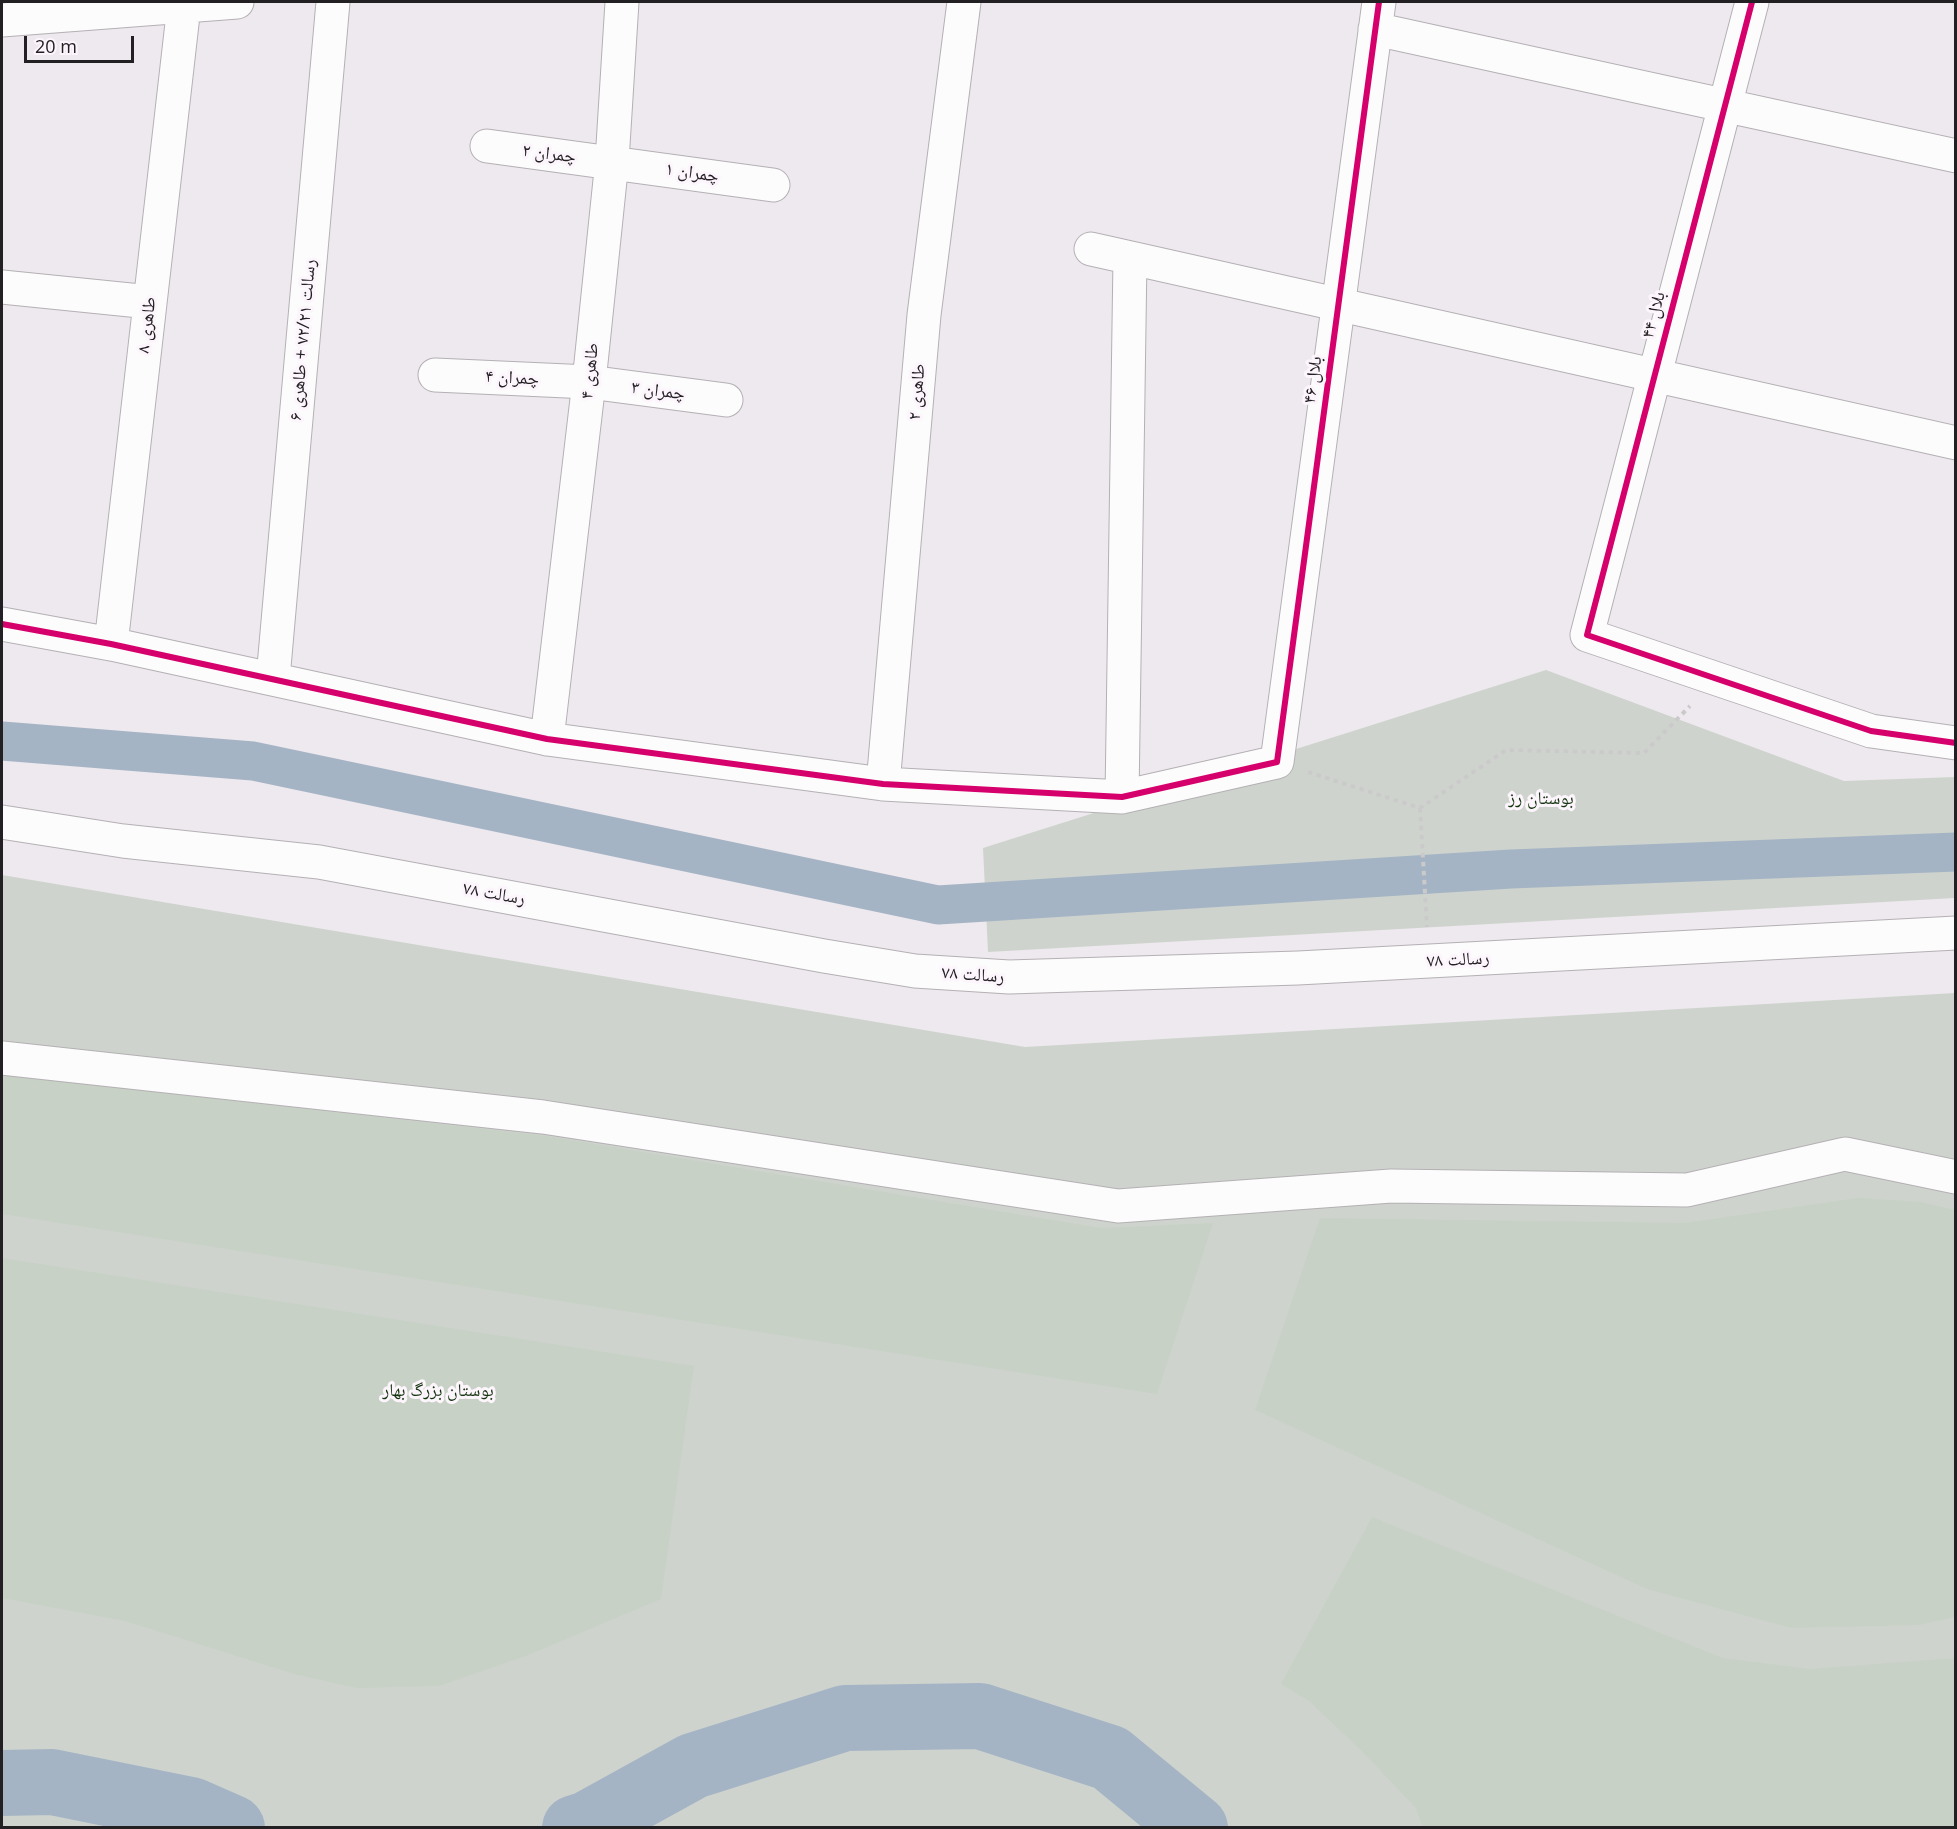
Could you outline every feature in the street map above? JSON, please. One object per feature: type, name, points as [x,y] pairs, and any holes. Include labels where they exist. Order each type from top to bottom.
[{"type":"street","points":[[2,20],[237,2]]},
{"type":"street","name":"رسالت ۷۲/۲۱ + طاهری ۶","points":[[273,678],[333,2]]},
{"type":"street","name":"طاهری ۴","points":[[547,739],[589,382],[612,161],[622,2]]},
{"type":"street","name":"طاهری ۲","points":[[883,784],[924,315],[964,2]]},
{"type":"street","name":"بلال ۴۴","points":[[1716,680],[1587,635],[1752,2]]},
{"type":"street","name":"طاهری ۸","points":[[111,644],[184,6]]},
{"type":"street","points":[[1377,15],[1724,105],[1956,156]]},
{"type":"street","name":"بلال ۴۶","points":[[1277,762],[1377,15]]},
{"type":"street","name":"چمران ۲","points":[[487,146],[612,161]]},
{"type":"street","name":"چمران ۱","points":[[612,161],[773,185]]},
{"type":"street","points":[[1091,249],[1956,442]]},
{"type":"street","points":[[1122,797],[1130,258]]},
{"type":"street","points":[[2,287],[150,302]]},
{"type":"street","name":"چمران ۴","points":[[435,375],[589,382]]},
{"type":"street","name":"چمران ۳","points":[[589,382],[726,400]]},
{"type":"street","points":[[2,624],[273,678],[547,739],[883,784],[1122,797],[1277,762]]},
{"type":"street","points":[[1716,680],[1871,731],[1956,743]]},
{"type":"street","name":"رسالت ۷۸","points":[[2,822],[123,841],[319,862],[824,956],[915,971],[1009,977],[1298,968],[1956,933]]},
{"type":"street","points":[[2,1058],[543,1117],[1118,1206],[1391,1186],[1687,1190],[1845,1154],[1956,1177]]},
{"type":"path","points":[[1420,808],[1506,750],[1644,753],[1716,680]]},
{"type":"path","points":[[1277,762],[1420,808]]},
{"type":"path","points":[[1420,808],[1426,924]]},
{"type":"green space","name":"بوستان رز","points":[[1546,670],[1844,781],[1955,777],[1955,898],[988,952],[983,848]]},
{"type":"green space","name":"بوستان بزرگ بهار","points":[[2,875],[1025,1047],[1955,993],[1955,1827],[2,1827]]},
{"type":"green space","points":[[2,1075],[547,1136],[1101,1228],[1213,1223],[1157,1394],[2,1214]]},
{"type":"green space","points":[[1858,1198],[1921,1202],[1955,1210],[1955,1617],[1919,1625],[1791,1628],[1647,1589],[1255,1410],[1320,1218],[1684,1223]]},
{"type":"green space","points":[[2,1258],[694,1366],[661,1599],[526,1656],[439,1686],[356,1688],[294,1674],[125,1621],[2,1598]]},
{"type":"green space","points":[[1372,1517],[1723,1658],[1810,1669],[1955,1658],[1955,1827],[1423,1827],[1415,1807],[1361,1750],[1309,1701],[1281,1684]]},
{"type":"waterway","points":[[2,741],[253,761],[938,905],[1511,869],[1956,852]]},
{"type":"waterway","points":[[575,1828],[588,1824],[693,1766],[845,1718],[980,1716],[1110,1758],[1195,1828]]},
{"type":"waterway","points":[[2,1783],[52,1782],[191,1810],[232,1828]]},
{"type":"cycle path","points":[[2,624],[111,644],[547,739],[883,784],[1122,797],[1277,762],[1379,2]]},
{"type":"cycle path","points":[[1752,2],[1587,635],[1871,731],[1956,743]]}]
